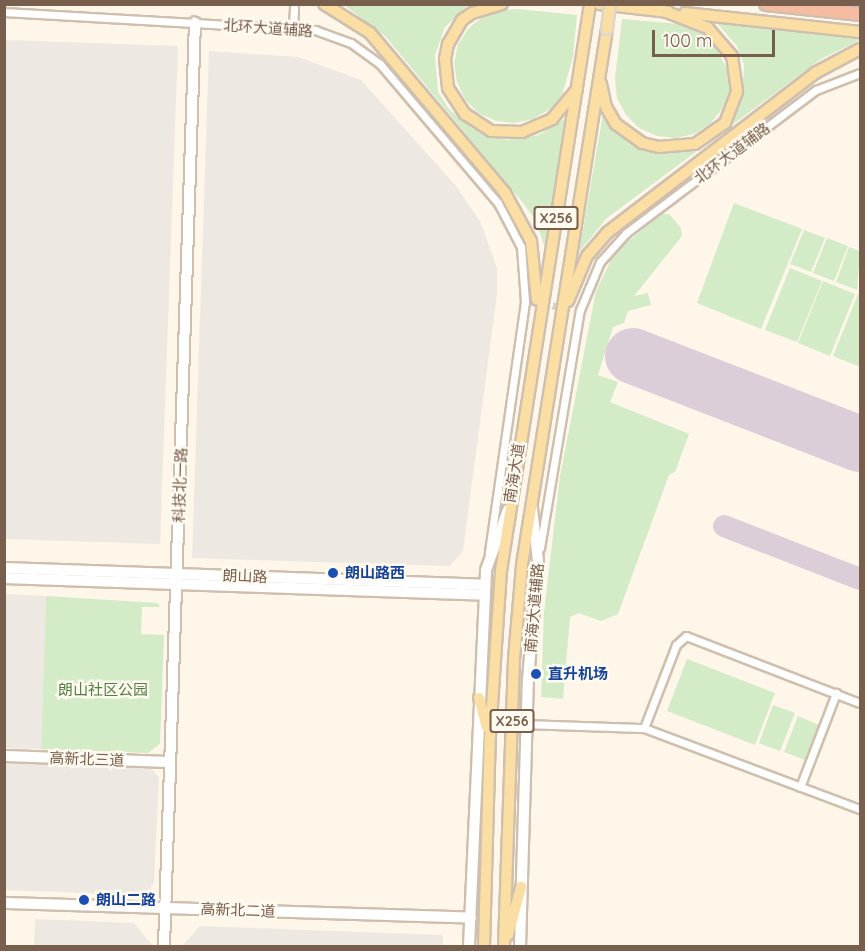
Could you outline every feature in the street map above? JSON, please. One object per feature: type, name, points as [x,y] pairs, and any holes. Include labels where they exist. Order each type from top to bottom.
[{"type":"highway","points":[[766,4],[861,14]]},
{"type":"main road","points":[[324,4],[357,22],[388,53],[516,208],[531,241],[535,265],[533,355]]},
{"type":"main road","points":[[502,4],[472,13],[462,20],[448,44],[445,59],[448,88],[465,114],[491,131],[522,132],[552,119],[574,95],[580,81]]},
{"type":"main road","name":"南海大道","points":[[483,946],[490,736],[509,504],[580,81],[590,4]]},
{"type":"main road","points":[[599,4],[861,32]]},
{"type":"main road","name":"南海大道","points":[[504,946],[514,659],[531,496],[610,4]]},
{"type":"main road","points":[[600,73],[606,107],[616,124],[642,143],[658,147],[695,144],[725,123],[737,91],[732,56],[708,28],[664,11]]},
{"type":"main road","name":"科技北一路","points":[[164,946],[195,23]]},
{"type":"main road","points":[[555,348],[574,282],[587,256],[608,232],[815,73],[861,49]]},
{"type":"main road","name":"南海大道","points":[[531,496],[538,561]]},
{"type":"main road","points":[[469,946],[486,570],[509,504]]},
{"type":"main road","name":"南海大道辅路","points":[[520,946],[526,724],[538,561]]},
{"type":"main road","name":"朗山路","points":[[4,568],[177,579],[485,590]]},
{"type":"main road","name":"朗山路","points":[[4,578],[177,579]]},
{"type":"main road","points":[[479,698],[490,736]]},
{"type":"main road","name":"高新北三道","points":[[4,756],[170,762]]},
{"type":"main road","points":[[504,946],[521,887]]},
{"type":"main road","name":"高新北二道","points":[[4,903],[471,918]]},
{"type":"street","points":[[293,27],[294,7]]},
{"type":"street","name":"北环大道辅路","points":[[4,12],[293,27],[334,35],[367,53],[490,195],[513,226],[520,247],[529,302],[486,570]]},
{"type":"street","name":"北环大道辅路","points":[[576,309],[600,262],[626,233],[816,90],[861,73]]},
{"type":"street","name":"南海大道辅路","points":[[538,561],[549,473],[576,309]]},
{"type":"street","points":[[644,728],[676,645],[686,636],[861,703]]},
{"type":"street","points":[[800,787],[836,693]]},
{"type":"street","points":[[526,724],[644,728],[861,809]]},
{"type":"shaded area","points":[[5,40],[178,46],[160,544],[5,539]]},
{"type":"shaded area","points":[[209,51],[298,57],[361,80],[456,186],[481,223],[497,268],[497,294],[463,551],[450,566],[192,558]]},
{"type":"shaded area","points":[[5,594],[46,596],[41,749],[5,748]]},
{"type":"shaded area","points":[[5,763],[151,768],[159,777],[154,882],[150,889],[137,895],[5,890]]},
{"type":"shaded area","points":[[35,919],[134,923],[153,946],[34,946]]},
{"type":"shaded area","points":[[200,926],[443,935],[443,946],[182,946]]},
{"type":"green space","points":[[344,5],[468,5],[445,27],[435,55],[438,92],[449,109],[473,129],[506,140],[539,135],[566,118],[545,248],[535,219],[523,203],[385,36]]},
{"type":"green space","points":[[518,9],[577,15],[573,57],[562,95],[550,109],[533,119],[514,123],[496,121],[478,113],[465,99],[457,82],[454,63],[458,45],[468,29],[482,17],[500,10]]},
{"type":"green space","points":[[622,19],[679,24],[697,29],[712,40],[729,73],[729,91],[722,109],[710,124],[694,134],[676,138],[657,136],[639,128],[626,115],[617,98],[615,79]]},
{"type":"green space","points":[[715,21],[860,36],[860,40],[821,59],[607,218],[579,252],[604,108],[617,131],[632,144],[667,154],[700,146],[724,130],[733,118],[742,96],[744,65],[737,46]]},
{"type":"green space","points":[[734,203],[802,229],[761,329],[697,303]]},
{"type":"green space","points":[[662,214],[669,214],[681,228],[682,236],[634,296],[648,293],[651,305],[628,311],[624,323],[613,327],[598,375],[618,382],[610,402],[689,434],[675,472],[669,475],[618,614],[601,621],[579,613],[570,617],[563,699],[541,697],[544,612],[560,476],[596,291],[615,252]]},
{"type":"green space","points":[[804,230],[825,238],[811,272],[790,264]]},
{"type":"green space","points":[[827,238],[848,246],[834,281],[813,273]]},
{"type":"green space","points":[[849,247],[860,251],[857,290],[836,282]]},
{"type":"green space","points":[[790,268],[822,281],[797,342],[765,330]]},
{"type":"green space","points":[[823,281],[855,294],[830,356],[798,343]]},
{"type":"green space","points":[[858,294],[860,295],[860,367],[833,356]]},
{"type":"green space","name":"朗山社区公园","points":[[46,596],[158,603],[160,607],[142,607],[141,634],[164,635],[160,744],[148,753],[41,749]]},
{"type":"green space","points":[[687,659],[775,693],[755,745],[667,711]]},
{"type":"green space","points":[[773,705],[795,713],[780,751],[759,743]]},
{"type":"green space","points":[[798,716],[819,725],[805,760],[784,752]]},
{"type":"taxiway","points":[[724,526],[860,579]]},
{"type":"runway","points":[[633,356],[860,444]]},
{"type":"tunnel","points":[[532,302],[573,309]]},
{"type":"place","name":"朗山路西","points":[[333,573]]},
{"type":"place","name":"直升机场","points":[[536,674]]},
{"type":"place","name":"朗山二路","points":[[84,900]]}]
